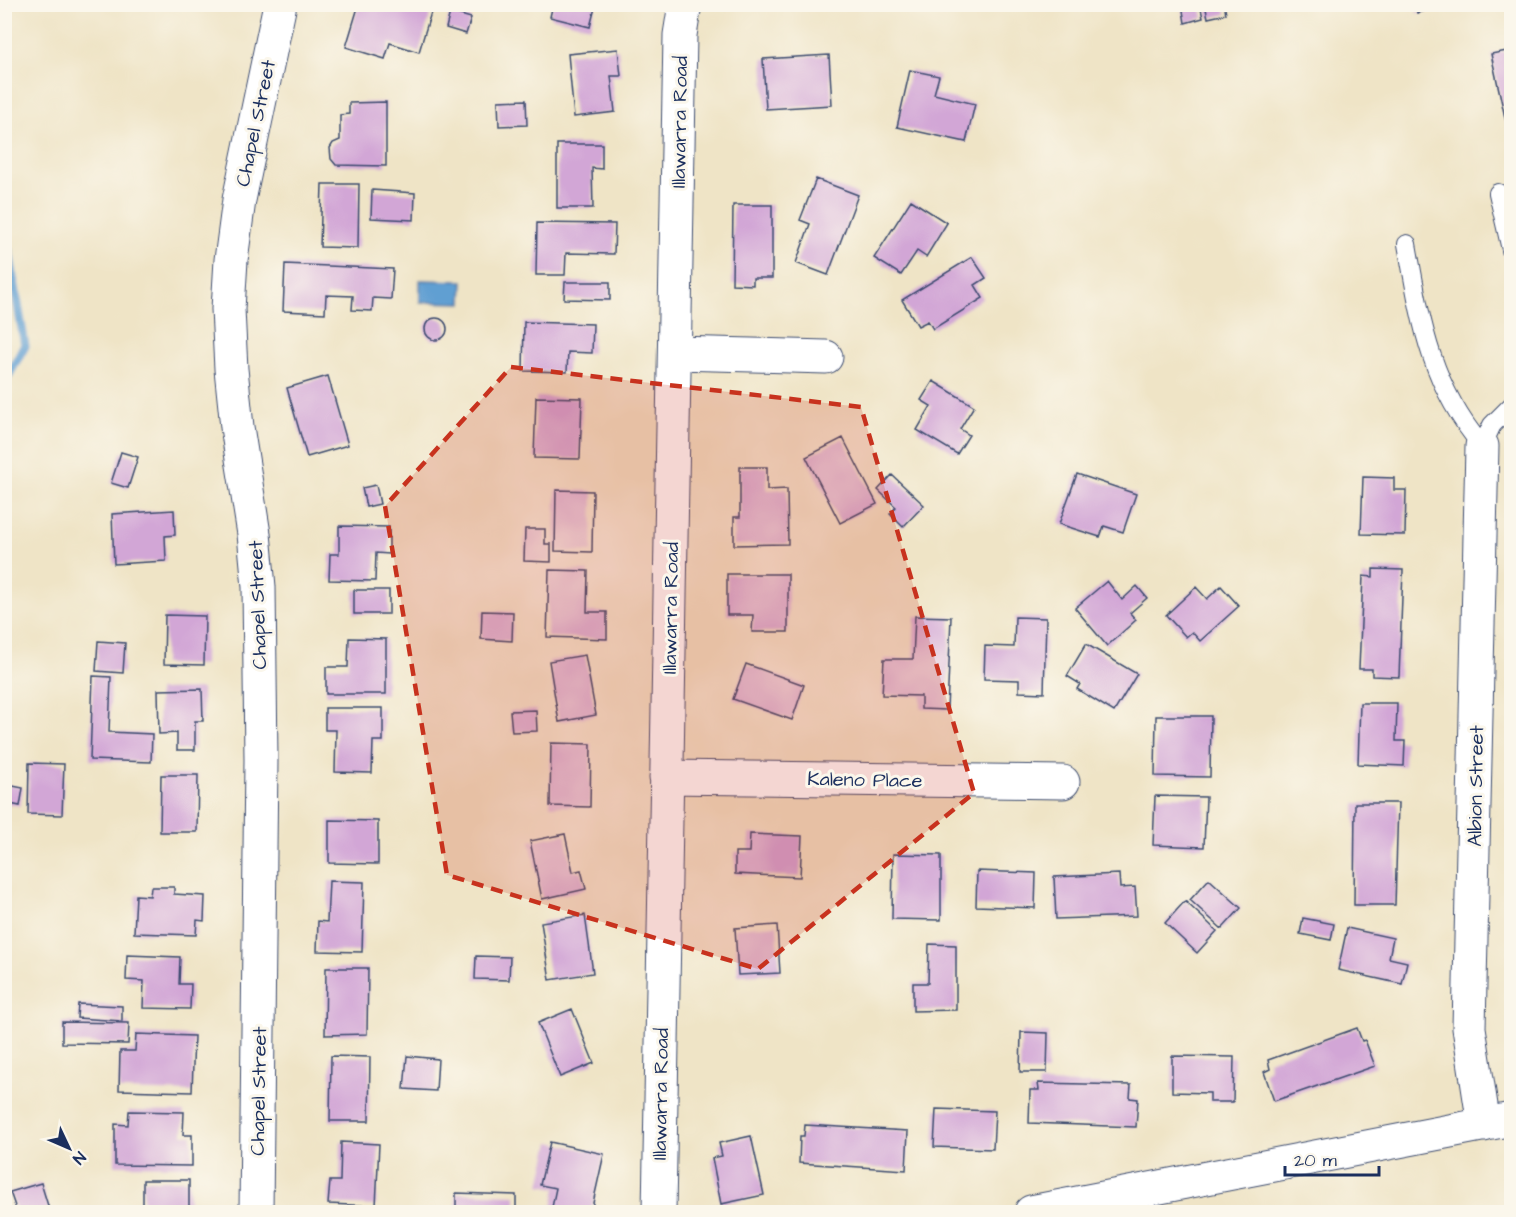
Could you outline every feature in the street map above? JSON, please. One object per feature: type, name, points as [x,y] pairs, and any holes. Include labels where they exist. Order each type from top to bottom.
[{"type":"street","name":"Chapel Street","points":[[256,1212],[261,771],[259,587],[254,534],[237,427],[228,309],[231,260],[239,200],[280,4]]},
{"type":"street","name":"Illawarra Road","points":[[658,1212],[680,46],[685,4]]},
{"type":"street","points":[[676,353],[826,357]]},
{"type":"street","name":"Albion Street","points":[[1482,446],[1469,1028],[1498,1122]]},
{"type":"street","name":"Kaleno Place","points":[[666,777],[1063,782]]},
{"type":"street","points":[[1031,1212],[1498,1122]]},
{"type":"lane","points":[[1498,193],[1512,254]]},
{"type":"lane","points":[[1407,244],[1419,312],[1432,360],[1446,393],[1464,424],[1482,446],[1492,425],[1511,404]]},
{"type":"highlighted area","points":[[511,367],[861,407],[974,793],[758,969],[447,875],[385,506]]},
{"type":"water","points":[[420,280],[463,281],[462,303],[420,302]]},
{"type":"building","points":[[359,4],[418,4],[432,9],[419,52],[390,43],[385,59],[346,47]]},
{"type":"building","points":[[553,4],[596,4],[590,27],[550,17]]},
{"type":"building","points":[[1182,4],[1200,4],[1203,18],[1185,23]]},
{"type":"building","points":[[1205,4],[1224,4],[1226,14],[1208,18]]},
{"type":"building","points":[[1415,4],[1449,4],[1449,5],[1417,13]]},
{"type":"building","points":[[450,12],[471,18],[466,34],[446,28]]},
{"type":"building","points":[[618,49],[621,76],[611,76],[615,112],[574,117],[568,54]]},
{"type":"building","points":[[1512,50],[1512,130],[1508,131],[1491,54]]},
{"type":"building","points":[[829,55],[832,105],[766,109],[763,59]]},
{"type":"building","points":[[910,70],[939,76],[934,94],[975,104],[966,142],[897,127]]},
{"type":"building","points":[[526,100],[527,125],[499,126],[498,101]]},
{"type":"building","points":[[386,102],[386,166],[336,165],[331,159],[330,148],[333,143],[340,140],[340,115],[349,114],[349,103]]},
{"type":"building","points":[[557,144],[602,144],[602,169],[592,168],[593,208],[557,208]]},
{"type":"building","points":[[816,179],[858,195],[828,275],[796,263],[810,224],[800,220]]},
{"type":"building","points":[[322,184],[359,184],[358,248],[320,247]]},
{"type":"building","points":[[372,190],[415,193],[414,220],[371,218]]},
{"type":"building","points":[[911,200],[947,223],[926,257],[917,251],[901,275],[874,258]]},
{"type":"building","points":[[733,205],[772,205],[772,278],[753,278],[753,285],[732,284]]},
{"type":"building","points":[[537,223],[615,224],[614,254],[566,253],[565,275],[536,275]]},
{"type":"building","points":[[972,257],[986,278],[975,285],[983,298],[933,329],[928,321],[918,326],[902,300]]},
{"type":"building","points":[[285,264],[393,269],[391,299],[373,298],[372,311],[352,310],[353,296],[326,295],[325,313],[283,311]]},
{"type":"building","points":[[565,282],[610,282],[610,300],[564,299]]},
{"type":"building","points":[[432,318],[440,318],[447,325],[447,333],[440,340],[432,340],[425,333],[425,325]]},
{"type":"building","points":[[524,322],[593,324],[592,353],[568,352],[567,372],[523,371]]},
{"type":"building","points":[[328,376],[348,445],[307,457],[287,388]]},
{"type":"building","points":[[933,381],[974,406],[960,429],[969,435],[957,454],[917,430],[931,406],[921,400]]},
{"type":"building","points":[[536,397],[582,398],[580,459],[534,458]]},
{"type":"building","points":[[843,438],[877,504],[840,523],[806,457]]},
{"type":"building","points":[[121,452],[138,457],[128,488],[111,483]]},
{"type":"building","points":[[740,467],[767,467],[767,490],[787,489],[788,544],[734,545],[734,517],[740,517]]},
{"type":"building","points":[[1077,474],[1136,494],[1123,532],[1104,526],[1100,537],[1059,524]]},
{"type":"building","points":[[892,475],[924,505],[903,527],[890,514],[896,507],[878,490]]},
{"type":"building","points":[[1363,477],[1394,478],[1394,490],[1406,490],[1405,535],[1361,534]]},
{"type":"building","points":[[376,485],[380,504],[366,507],[362,488]]},
{"type":"building","points":[[556,490],[593,491],[592,552],[555,551]]},
{"type":"building","points":[[174,510],[175,535],[165,536],[166,561],[114,564],[112,514]]},
{"type":"building","points":[[339,526],[389,527],[389,554],[376,553],[375,581],[329,580],[330,554],[339,554]]},
{"type":"building","points":[[525,529],[545,529],[545,544],[551,544],[551,562],[524,561]]},
{"type":"building","points":[[1373,569],[1403,570],[1399,677],[1372,676],[1372,669],[1359,669],[1363,576],[1373,577]]},
{"type":"building","points":[[549,570],[588,571],[587,612],[607,612],[607,639],[547,637]]},
{"type":"building","points":[[727,574],[788,574],[788,632],[752,632],[753,615],[727,615]]},
{"type":"building","points":[[1107,581],[1122,600],[1137,586],[1147,598],[1130,613],[1136,620],[1107,646],[1075,608]]},
{"type":"building","points":[[1221,586],[1239,606],[1200,641],[1192,632],[1186,637],[1166,615],[1196,587],[1207,599]]},
{"type":"building","points":[[354,590],[389,590],[389,614],[354,614]]},
{"type":"building","points":[[482,611],[513,612],[512,641],[481,639]]},
{"type":"building","points":[[165,615],[205,616],[204,665],[164,664]]},
{"type":"building","points":[[915,616],[951,617],[947,710],[921,709],[921,696],[882,695],[884,659],[913,659]]},
{"type":"building","points":[[1015,617],[1046,618],[1044,693],[1019,692],[1019,680],[984,679],[985,646],[1014,647]]},
{"type":"building","points":[[349,638],[386,639],[386,694],[326,694],[326,667],[348,667]]},
{"type":"building","points":[[98,641],[125,643],[123,673],[96,671]]},
{"type":"building","points":[[1086,644],[1137,674],[1114,712],[1077,689],[1080,684],[1067,676]]},
{"type":"building","points":[[585,655],[596,715],[559,722],[549,661]]},
{"type":"building","points":[[746,664],[804,685],[792,720],[733,699]]},
{"type":"building","points":[[93,676],[111,677],[109,732],[152,734],[151,762],[90,760]]},
{"type":"building","points":[[202,689],[203,721],[195,721],[195,750],[177,750],[177,733],[159,734],[158,690]]},
{"type":"building","points":[[1360,703],[1397,703],[1396,741],[1405,741],[1404,766],[1358,764]]},
{"type":"building","points":[[325,708],[383,708],[383,741],[373,741],[372,773],[335,772],[336,730],[325,730]]},
{"type":"building","points":[[536,710],[537,731],[512,732],[510,711]]},
{"type":"building","points":[[1156,716],[1211,716],[1210,777],[1155,776]]},
{"type":"building","points":[[551,743],[591,744],[590,807],[550,806]]},
{"type":"building","points":[[29,763],[64,764],[62,815],[28,814]]},
{"type":"building","points":[[161,775],[198,775],[197,832],[160,832]]},
{"type":"building","points":[[8,785],[23,788],[20,806],[5,803]]},
{"type":"building","points":[[1155,796],[1206,797],[1204,847],[1153,845]]},
{"type":"building","points":[[1355,803],[1398,803],[1395,905],[1354,905]]},
{"type":"building","points":[[329,820],[378,821],[378,864],[329,863]]},
{"type":"building","points":[[565,834],[573,872],[581,870],[586,889],[542,899],[530,841]]},
{"type":"building","points":[[750,834],[802,836],[800,877],[735,874],[735,852],[749,852]]},
{"type":"building","points":[[893,854],[941,855],[941,920],[892,919]]},
{"type":"building","points":[[977,871],[1036,873],[1035,908],[976,906]]},
{"type":"building","points":[[1119,874],[1120,888],[1135,887],[1137,916],[1056,919],[1054,877]]},
{"type":"building","points":[[1209,879],[1241,908],[1222,929],[1190,900]]},
{"type":"building","points":[[329,881],[364,882],[362,952],[317,951],[318,921],[327,922]]},
{"type":"building","points":[[151,887],[174,887],[174,894],[205,896],[204,921],[197,920],[196,935],[134,933],[136,895],[150,896]]},
{"type":"building","points":[[1185,901],[1217,931],[1197,953],[1165,923]]},
{"type":"building","points":[[585,915],[593,973],[550,980],[541,922]]},
{"type":"building","points":[[1303,918],[1334,924],[1331,940],[1300,934]]},
{"type":"building","points":[[777,925],[780,973],[738,975],[735,928]]},
{"type":"building","points":[[1347,928],[1393,938],[1389,958],[1407,962],[1402,984],[1338,970]]},
{"type":"building","points":[[929,944],[956,945],[956,1010],[913,1011],[913,983],[928,983]]},
{"type":"building","points":[[127,955],[180,957],[179,984],[191,984],[190,1009],[143,1008],[144,981],[126,980]]},
{"type":"building","points":[[476,956],[510,957],[509,980],[475,979]]},
{"type":"building","points":[[326,968],[368,968],[367,1034],[325,1035]]},
{"type":"building","points":[[78,1004],[122,1006],[122,1021],[77,1018]]},
{"type":"building","points":[[572,1009],[594,1063],[560,1077],[538,1023]]},
{"type":"building","points":[[62,1022],[129,1023],[128,1044],[62,1043]]},
{"type":"building","points":[[1357,1028],[1362,1041],[1365,1040],[1375,1066],[1274,1101],[1264,1072],[1270,1069],[1268,1060]]},
{"type":"building","points":[[1021,1032],[1048,1033],[1047,1072],[1020,1072]]},
{"type":"building","points":[[136,1034],[194,1036],[192,1092],[119,1090],[120,1051],[135,1051]]},
{"type":"building","points":[[331,1056],[370,1057],[369,1121],[330,1121]]},
{"type":"building","points":[[407,1056],[438,1059],[436,1091],[404,1089]]},
{"type":"building","points":[[1172,1056],[1234,1057],[1233,1102],[1210,1102],[1210,1093],[1172,1092]]},
{"type":"building","points":[[1038,1083],[1131,1085],[1130,1098],[1138,1099],[1136,1127],[1029,1123],[1030,1090],[1039,1090]]},
{"type":"building","points":[[936,1109],[995,1111],[993,1149],[934,1147]]},
{"type":"building","points":[[129,1111],[184,1112],[183,1135],[192,1135],[192,1166],[115,1165],[115,1124],[128,1125]]},
{"type":"building","points":[[805,1125],[908,1131],[906,1170],[799,1163],[800,1136],[804,1136]]},
{"type":"building","points":[[751,1136],[764,1195],[721,1204],[712,1158],[722,1156],[719,1143]]},
{"type":"building","points":[[341,1142],[379,1144],[376,1206],[328,1204],[330,1181],[340,1181]]},
{"type":"building","points":[[550,1142],[604,1154],[591,1212],[551,1212],[556,1188],[540,1185]]},
{"type":"building","points":[[143,1180],[189,1180],[189,1212],[143,1212]]},
{"type":"building","points":[[41,1183],[49,1209],[37,1212],[17,1212],[10,1192]]},
{"type":"building","points":[[456,1193],[516,1195],[516,1212],[456,1212]]},
{"type":"waterway","points":[[4,245],[9,252],[25,346],[4,383]]}]
